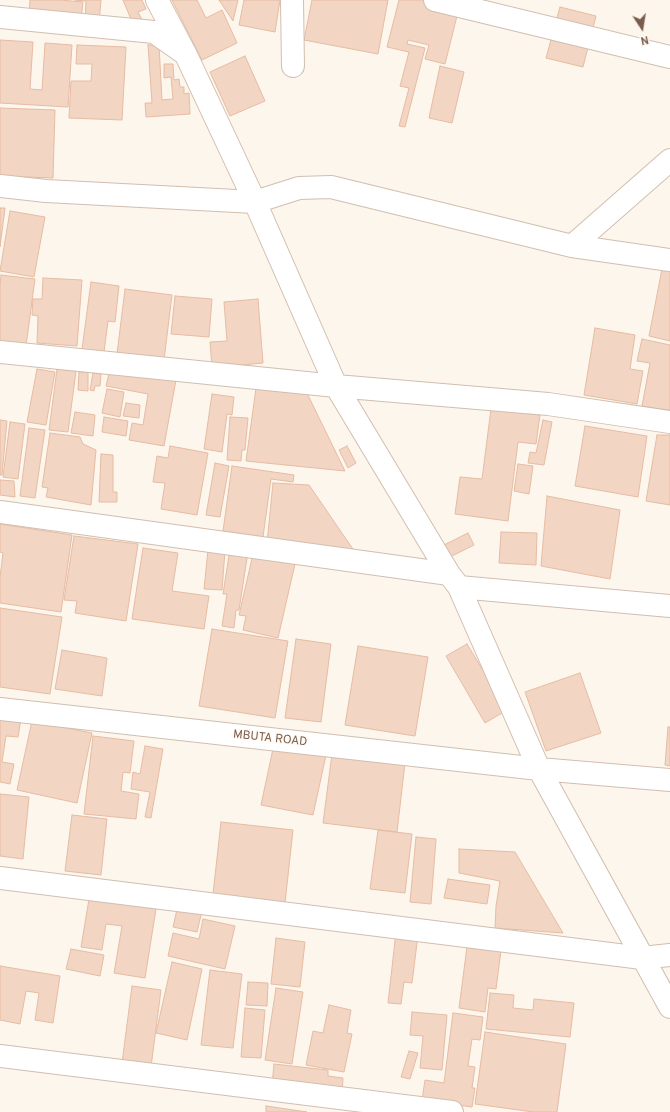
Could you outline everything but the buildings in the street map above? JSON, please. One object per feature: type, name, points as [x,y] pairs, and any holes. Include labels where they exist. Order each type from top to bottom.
[{"type":"street","points":[[157,0],[186,55],[255,202],[336,386],[454,580],[539,769],[670,1007]]},
{"type":"street","points":[[292,0],[293,66]]},
{"type":"street","points":[[435,0],[670,57]]},
{"type":"street","points":[[0,18],[154,32],[186,55]]},
{"type":"street","points":[[572,246],[670,160]]},
{"type":"street","points":[[0,186],[46,191],[255,202],[299,188],[331,187],[572,246],[670,260]]},
{"type":"street","points":[[0,352],[336,386],[548,404],[670,422]]},
{"type":"street","points":[[0,512],[454,580],[670,606]]},
{"type":"street","name":"MBUTA ROAD","points":[[0,709],[539,769],[670,780]]},
{"type":"street","points":[[0,878],[642,958],[670,955]]},
{"type":"street","points":[[0,1056],[452,1112]]}]
